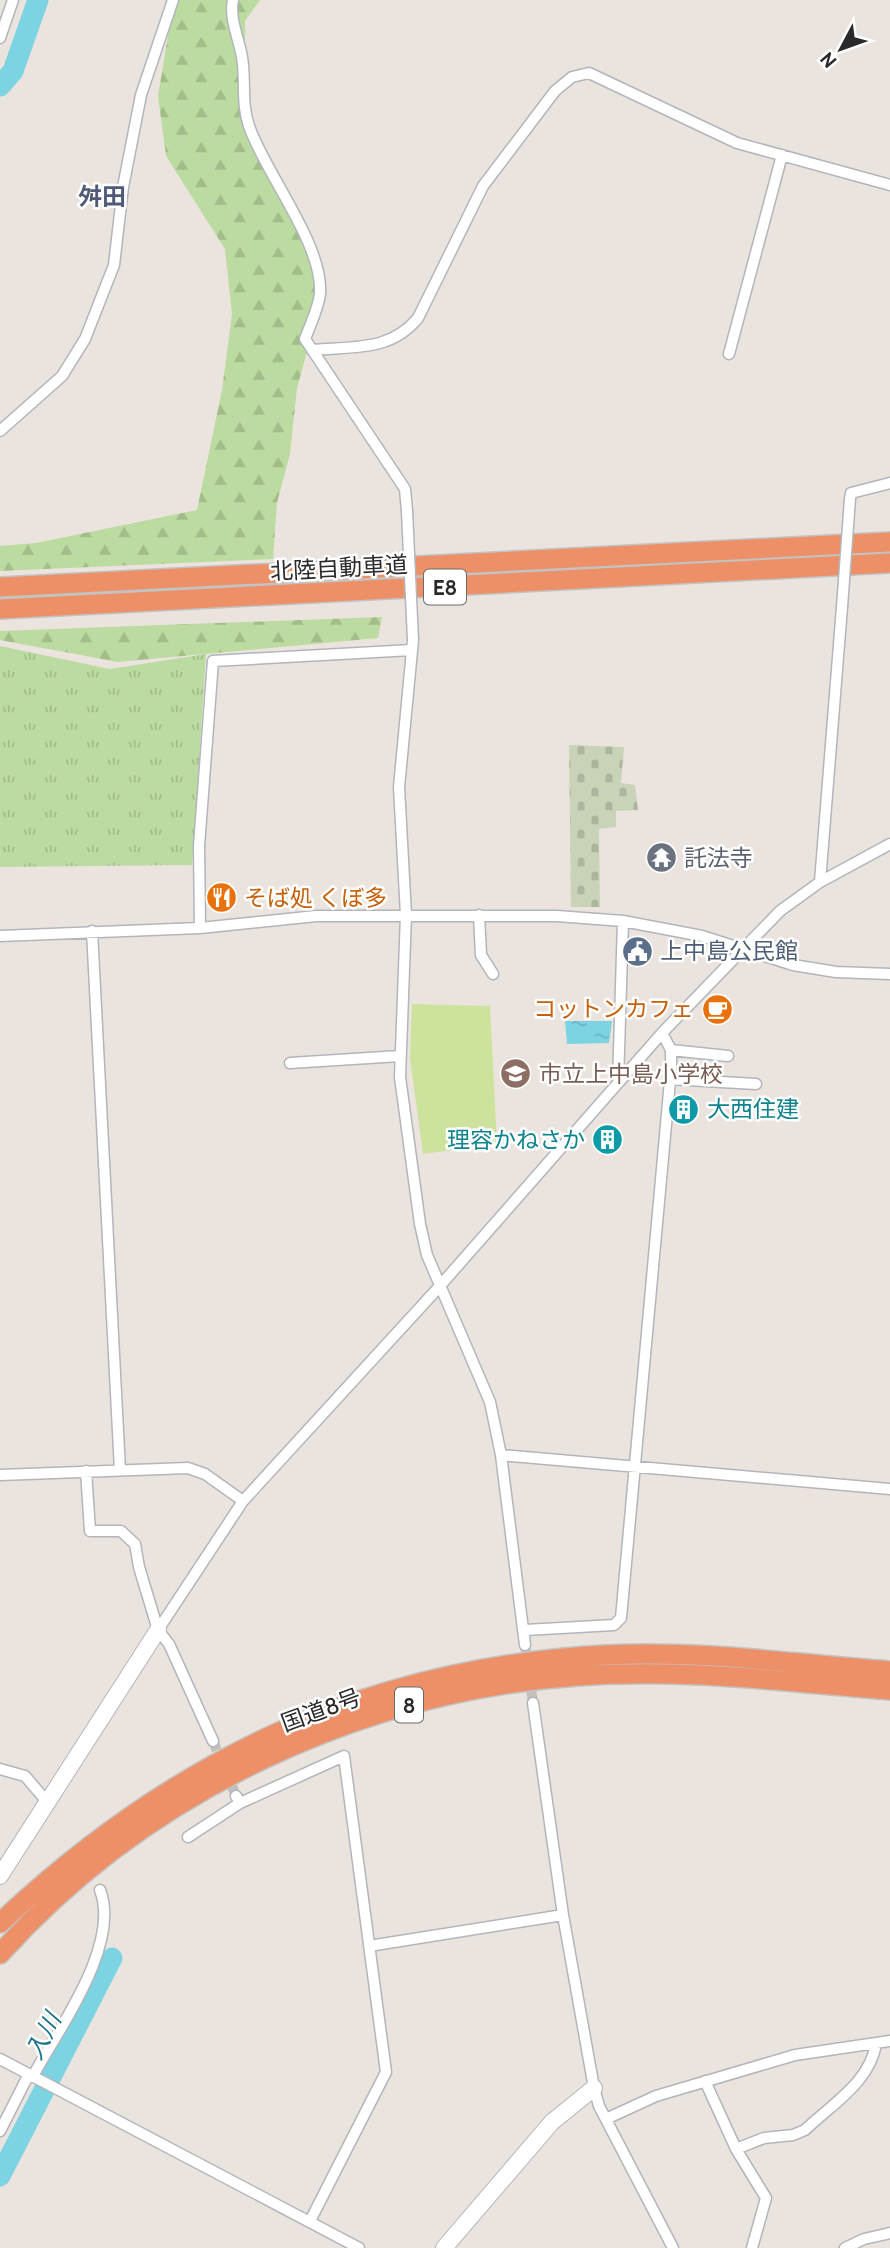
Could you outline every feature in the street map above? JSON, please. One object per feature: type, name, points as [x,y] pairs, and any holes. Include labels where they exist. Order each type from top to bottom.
[{"type":"highway","name":"北陸自動車道","points":[[0,587],[890,542]]},
{"type":"highway","name":"北陸自動車道","points":[[0,609],[890,563]]},
{"type":"highway","name":"国道8号","points":[[0,1923],[88,1845],[189,1777],[288,1726],[382,1694],[492,1667],[606,1655],[764,1657],[890,1671]]},
{"type":"highway","name":"国道8号","points":[[0,1954],[66,1890],[136,1833],[202,1791],[261,1759],[308,1739],[406,1706],[458,1693],[536,1680],[641,1673],[759,1678],[890,1690]]},
{"type":"street","points":[[0,37],[13,0]]},
{"type":"street","points":[[0,431],[62,376],[85,339],[114,265],[123,187],[141,95],[173,0]]},
{"type":"street","points":[[233,0],[231,10],[243,64],[243,103],[248,124],[258,150],[298,219],[317,271],[320,293],[305,339],[405,489],[413,645],[399,787],[406,915],[400,1056],[420,1224],[439,1287],[490,1402],[501,1455],[525,1646]]},
{"type":"street","points":[[312,350],[383,344],[405,334],[418,318],[483,187],[555,91],[572,77],[589,72],[737,143],[890,186]]},
{"type":"street","points":[[729,354],[782,155]]},
{"type":"street","points":[[820,882],[851,493],[890,484]]},
{"type":"street","points":[[200,928],[199,846],[214,661],[413,645]]},
{"type":"street","points":[[0,1876],[243,1501],[439,1287],[662,1033],[743,948],[780,911],[820,882],[890,844]]},
{"type":"street","points":[[479,915],[481,955],[493,974]]},
{"type":"street","points":[[0,936],[200,928],[316,916],[557,916],[622,921],[702,936],[793,965],[836,972],[890,974]]},
{"type":"street","points":[[618,1083],[622,921]]},
{"type":"street","points":[[92,931],[120,1470]]},
{"type":"street","points":[[525,1630],[614,1625],[621,1618],[670,1079],[671,1050],[662,1033]]},
{"type":"street","points":[[671,1050],[728,1056]]},
{"type":"street","points":[[290,1063],[400,1056]]},
{"type":"street","points":[[670,1079],[757,1084]]},
{"type":"street","points":[[501,1455],[634,1464],[890,1489]]},
{"type":"street","points":[[0,1475],[188,1468],[205,1474],[243,1501]]},
{"type":"street","points":[[86,1471],[90,1531],[121,1531],[135,1544],[158,1630],[169,1644],[213,1741]]},
{"type":"street","points":[[533,1703],[563,1916],[594,2088],[599,2106],[608,2118],[673,2248]]},
{"type":"street","points":[[188,1837],[238,1800],[344,1756],[386,2072],[310,2221]]},
{"type":"street","points":[[0,1769],[25,1776],[49,1804]]},
{"type":"street","points":[[0,2131],[100,1951],[105,1902],[100,1890]]},
{"type":"street","points":[[369,1946],[563,1916]]},
{"type":"street","points":[[608,2118],[656,2096],[795,2055],[890,2041]]},
{"type":"street","points":[[736,2149],[764,2138],[793,2136],[806,2130],[866,2074],[874,2059],[876,2043]]},
{"type":"street","points":[[0,2059],[359,2248]]},
{"type":"street","points":[[705,2081],[736,2149],[766,2198],[752,2248]]},
{"type":"street","points":[[444,2248],[552,2122],[594,2088]]},
{"type":"street","points":[[845,2248],[864,2239],[890,2233]]},
{"type":"green space","points":[[174,0],[260,0],[245,21],[245,91],[269,178],[302,233],[323,293],[297,388],[290,454],[277,503],[273,559],[0,571],[0,546],[36,543],[197,510],[222,390],[232,314],[225,249],[166,156],[158,96]]},
{"type":"green space","points":[[382,617],[378,638],[118,662],[0,640],[0,631]]},
{"type":"green space","points":[[0,646],[110,669],[206,654],[192,865],[0,867]]},
{"type":"green space","points":[[569,745],[624,747],[621,783],[635,785],[638,810],[616,811],[616,827],[599,829],[600,907],[571,907]]},
{"type":"green space","points":[[412,1004],[490,1006],[497,1144],[423,1154],[410,1058]]},
{"type":"water","points":[[565,1021],[612,1021],[609,1043],[567,1044]]},
{"type":"waterway","points":[[0,86],[13,71],[38,0]]},
{"type":"waterway","name":"入川","points":[[0,2176],[112,1958]]},
{"type":"tunnel","points":[[525,1645],[533,1703]]},
{"type":"tunnel","points":[[213,1741],[236,1796]]},
{"type":"place","name":"託法寺","points":[[661,858]]},
{"type":"place","name":"そば処 くぼ多","points":[[221,898]]},
{"type":"place","name":"上中島公民館","points":[[637,951]]},
{"type":"place","name":"コットンカフェ","points":[[717,1009]]},
{"type":"place","name":"市立上中島小学校","points":[[516,1074]]},
{"type":"place","name":"大西住建","points":[[684,1109]]},
{"type":"place","name":"理容かねさか","points":[[608,1140]]},
{"type":"district","name":"舛田","points":[[102,196]]}]
